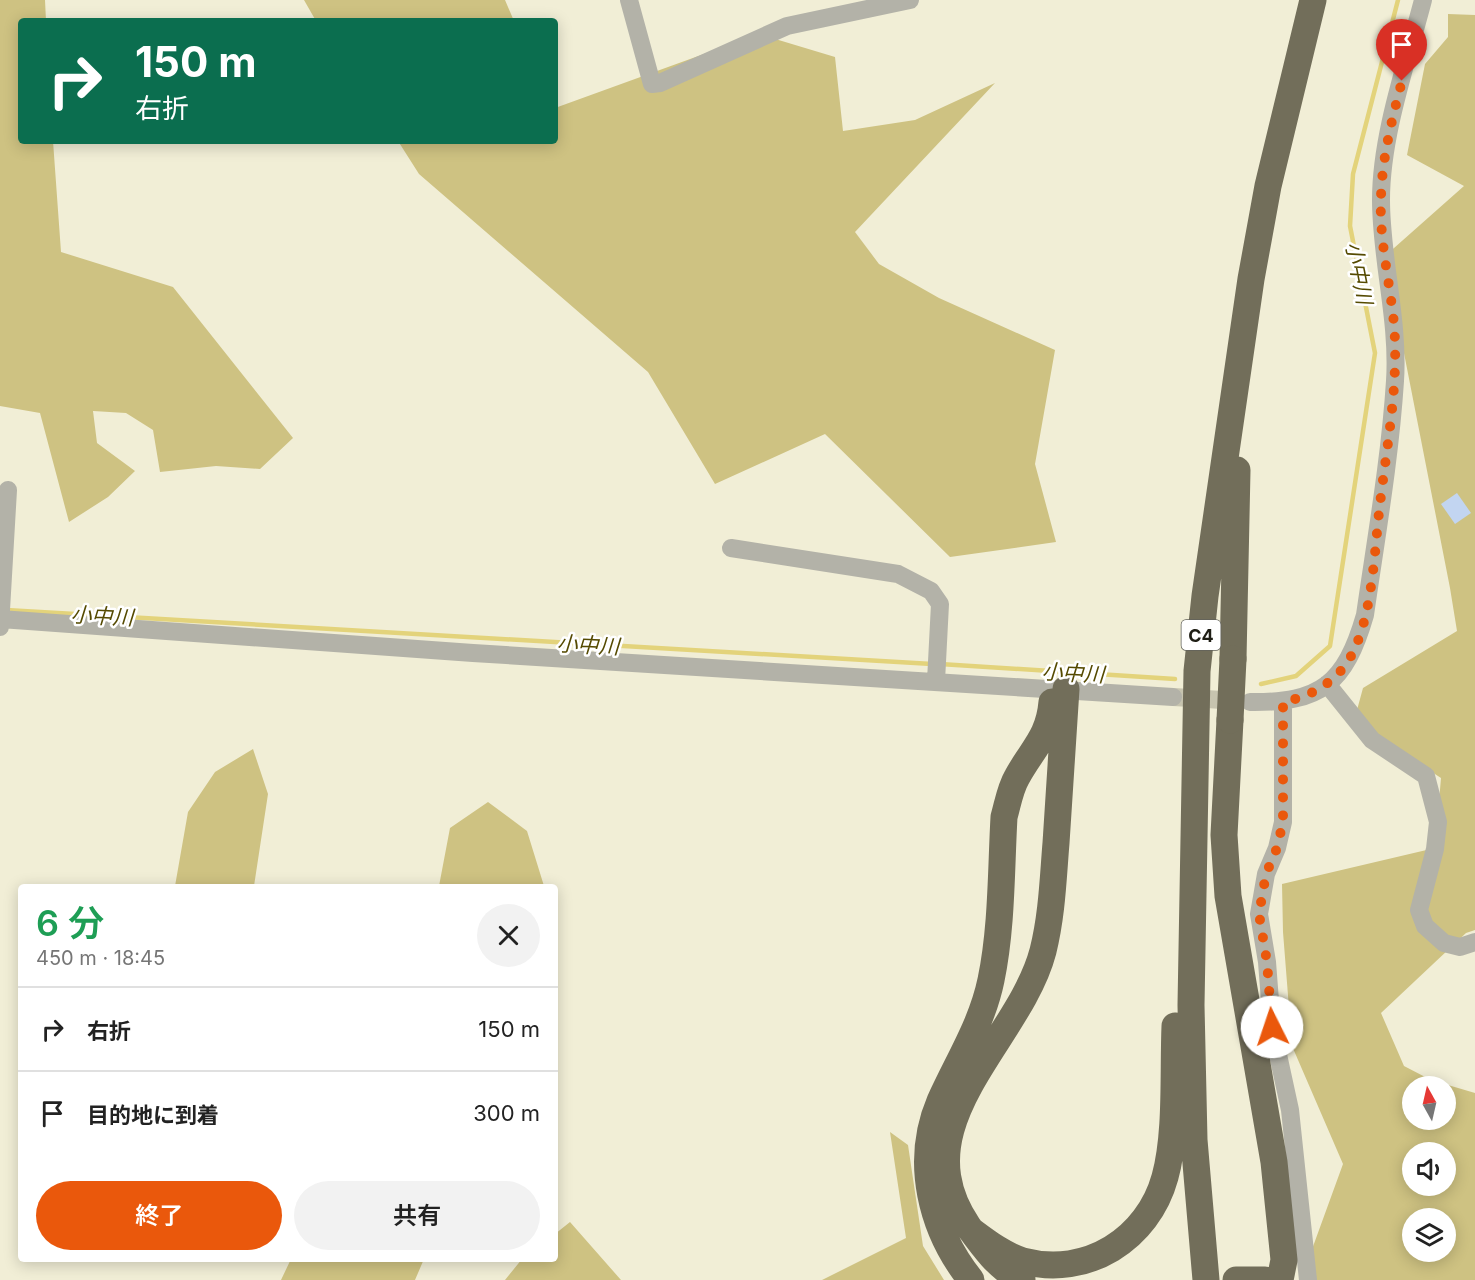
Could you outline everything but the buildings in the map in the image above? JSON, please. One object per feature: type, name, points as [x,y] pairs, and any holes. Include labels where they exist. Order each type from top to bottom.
[{"type":"highway","name":"C4","points":[[1206,1280],[1194,1140],[1191,1005],[1197,671],[1209,562],[1251,279],[1270,174],[1313,0]]},
{"type":"highway","name":"C4","points":[[1215,1280],[1206,1141],[1199,859],[1209,673],[1271,230],[1323,0]]},
{"type":"highway","points":[[1238,459],[1233,659],[1224,835],[1228,896],[1274,1162],[1284,1260],[1259,1279]]},
{"type":"highway","points":[[972,1231],[1006,1254],[1024,1261],[1066,1264],[1088,1260],[1125,1240],[1151,1209],[1161,1192],[1170,1147],[1187,762],[1197,671]]},
{"type":"highway","points":[[1022,1280],[999,1265],[961,1215],[952,1193],[947,1147],[960,1103],[977,1069],[1019,1004],[1042,953],[1052,900],[1060,689]]},
{"type":"highway","points":[[971,1280],[952,1253],[941,1232],[931,1198],[927,1155],[939,1104],[985,1006],[995,955],[1004,817],[1016,778],[1047,732],[1060,689]]},
{"type":"highway","points":[[952,1253],[984,1280]]},
{"type":"street","points":[[629,0],[652,84],[660,83],[787,26],[910,0]]},
{"type":"street","points":[[1250,702],[1283,702],[1315,693],[1327,684],[1345,666],[1357,642],[1365,615],[1395,380],[1394,324],[1382,236],[1381,197],[1396,102],[1423,0]]},
{"type":"street","points":[[0,627],[3,524],[8,490]]},
{"type":"street","points":[[731,548],[898,574],[931,591],[940,604],[936,670]]},
{"type":"street","points":[[1,614],[473,653],[936,670],[1060,689],[1173,697]]},
{"type":"street","points":[[1327,684],[1372,740],[1426,776],[1438,822],[1436,849],[1419,910],[1425,926],[1444,943],[1460,947],[1475,942]]},
{"type":"street","points":[[1283,702],[1283,822],[1277,848],[1266,874],[1259,914],[1267,962],[1272,1027],[1290,1110],[1308,1280]]},
{"type":"shaded area","points":[[0,0],[45,0],[46,18],[18,18],[18,144],[53,144],[61,252],[173,287],[293,438],[260,469],[216,466],[160,472],[153,430],[126,413],[93,411],[97,443],[135,471],[108,497],[69,522],[40,413],[0,406]]},
{"type":"shaded area","points":[[304,0],[505,0],[513,18],[314,18]]},
{"type":"shaded area","points":[[1448,14],[1475,15],[1475,930],[1466,933],[1381,1013],[1404,1066],[1423,1076],[1402,1076],[1402,1130],[1456,1130],[1456,1087],[1475,1093],[1475,1280],[1309,1280],[1307,1263],[1343,1164],[1292,1046],[1283,932],[1282,884],[1435,848],[1441,778],[1354,721],[1363,688],[1457,631],[1385,256],[1464,186],[1407,155],[1425,64],[1448,37]]},
{"type":"shaded area","points":[[759,34],[835,57],[843,131],[915,120],[995,83],[855,232],[879,264],[939,298],[1055,350],[1035,464],[1056,542],[950,557],[825,434],[715,484],[648,372],[419,174],[400,144],[558,144],[558,107]]},
{"type":"shaded area","points":[[253,749],[268,794],[254,884],[175,884],[188,812],[215,772]]},
{"type":"shaded area","points":[[488,802],[527,831],[543,884],[439,884],[450,828]]},
{"type":"shaded area","points":[[890,1132],[908,1145],[923,1246],[944,1280],[822,1280],[906,1238]]},
{"type":"shaded area","points":[[570,1222],[621,1280],[505,1280],[520,1262],[558,1262],[558,1232]]},
{"type":"shaded area","points":[[289,1262],[423,1262],[415,1280],[281,1280]]},
{"type":"waterway","name":"小中川","points":[[1261,684],[1296,676],[1330,646],[1375,353],[1350,226],[1353,174],[1398,0]]},
{"type":"waterway","name":"小中川","points":[[6,610],[932,664]]},
{"type":"waterway","name":"小中川","points":[[940,664],[1175,679]]},
{"type":"tunnel","points":[[1173,697],[1240,701]]},
{"type":"route","points":[[1272,1027],[1267,962],[1259,914],[1266,874],[1277,848],[1283,822],[1283,702],[1315,693],[1345,666],[1357,642],[1365,615],[1395,380],[1394,324],[1382,236],[1381,197],[1387,149],[1402,81]]}]
